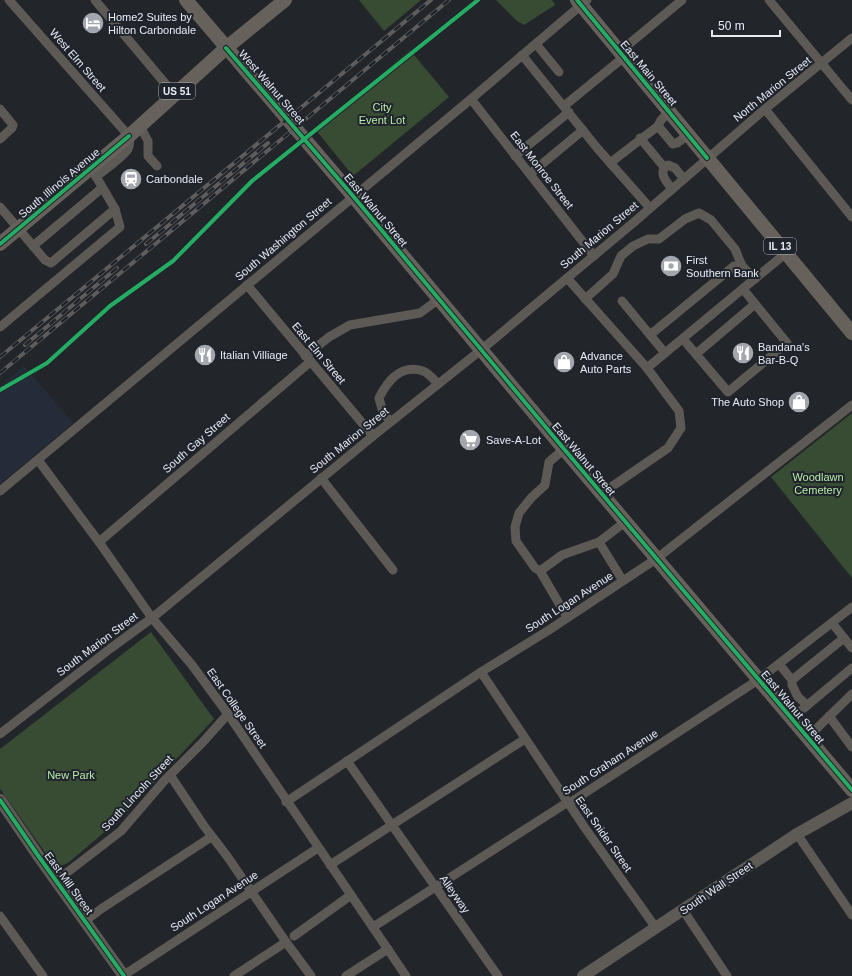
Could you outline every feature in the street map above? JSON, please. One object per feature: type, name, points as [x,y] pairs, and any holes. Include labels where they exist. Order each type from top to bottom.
[{"type":"highway","name":"West Walnut Street","points":[[186,0],[304,138]]},
{"type":"highway","name":"South Illinois Avenue","points":[[0,244],[93,172],[174,94],[226,48],[285,0]]},
{"type":"highway","name":"East Main Street","points":[[581,2],[669,112],[852,333]]},
{"type":"highway","name":"East Walnut Street","points":[[304,138],[601,494],[852,790]]},
{"type":"main road","name":"East Mill Street","points":[[0,800],[124,976]]},
{"type":"main road","name":"South Wall Street","points":[[583,976],[797,834],[852,803]]},
{"type":"street","name":"West Elm Street","points":[[9,0],[129,136]]},
{"type":"street","points":[[95,0],[174,94]]},
{"type":"street","points":[[515,156],[624,57],[629,44],[682,0]]},
{"type":"street","points":[[769,0],[852,100]]},
{"type":"street","name":"South Washington Street","points":[[0,491],[536,44],[581,2]]},
{"type":"street","name":"North Marion Street","points":[[707,158],[852,38]]},
{"type":"street","points":[[536,44],[559,72]]},
{"type":"street","points":[[522,55],[583,130],[650,208]]},
{"type":"street","name":"East Monroe Street","points":[[470,99],[594,256]]},
{"type":"street","points":[[0,109],[13,125],[12,128],[0,139]]},
{"type":"street","points":[[765,109],[852,217]]},
{"type":"street","points":[[610,162],[658,126],[661,120],[669,112]]},
{"type":"street","points":[[140,126],[148,141],[148,156],[157,166]]},
{"type":"street","points":[[658,126],[673,144],[677,143],[688,135]]},
{"type":"street","points":[[530,174],[583,130]]},
{"type":"street","points":[[640,138],[664,167],[663,177],[672,188]]},
{"type":"street","name":"South Marion Street","points":[[0,734],[152,618],[321,478],[481,350],[594,256],[707,158]]},
{"type":"street","points":[[664,167],[672,165],[684,179]]},
{"type":"street","points":[[0,327],[120,227],[115,209],[93,172]]},
{"type":"street","points":[[33,246],[102,188]]},
{"type":"street","points":[[0,207],[45,260],[51,263],[115,209]]},
{"type":"street","points":[[585,299],[613,274],[621,256],[633,246],[648,239],[659,239],[685,219],[699,213],[711,220],[735,249],[742,266],[755,280]]},
{"type":"street","points":[[647,368],[786,254]]},
{"type":"street","points":[[650,335],[728,270],[734,266],[742,266]]},
{"type":"street","points":[[567,278],[647,368],[679,411],[681,428],[668,448],[601,494]]},
{"type":"street","name":"East Elm Street","points":[[247,285],[373,436]]},
{"type":"street","points":[[683,338],[728,392],[787,343],[743,289]]},
{"type":"street","name":"South Gay Street","points":[[99,542],[308,359],[329,337],[350,325],[420,313],[439,299]]},
{"type":"street","points":[[622,301],[665,353]]},
{"type":"street","points":[[696,354],[755,304]]},
{"type":"street","points":[[390,422],[382,409],[380,398],[390,380],[397,374],[411,370],[425,372],[438,384]]},
{"type":"street","name":"South Logan Avenue","points":[[286,802],[481,672],[656,559],[852,405]]},
{"type":"street","points":[[564,449],[548,462],[545,485],[531,498],[519,513],[515,527],[516,541],[534,568],[540,571],[567,617]]},
{"type":"street","name":"East College Street","points":[[38,460],[99,542],[152,618],[192,665],[228,714],[286,802],[406,976]]},
{"type":"street","points":[[321,478],[392,570]]},
{"type":"street","points":[[540,571],[562,555],[599,542],[625,522]]},
{"type":"street","points":[[599,542],[623,581]]},
{"type":"street","name":"South Graham Avenue","points":[[373,927],[568,802],[571,802],[758,680],[852,607]]},
{"type":"street","points":[[832,623],[852,648]]},
{"type":"street","points":[[792,683],[844,638]]},
{"type":"street","points":[[779,664],[792,683],[798,697],[807,705]]},
{"type":"street","points":[[791,719],[852,668]]},
{"type":"street","name":"East Snider Street","points":[[481,672],[568,802],[656,928]]},
{"type":"street","points":[[807,738],[852,694]]},
{"type":"street","name":"South Lincoln Street","points":[[56,881],[121,831],[170,775],[228,714]]},
{"type":"street","points":[[829,716],[852,747]]},
{"type":"street","points":[[330,865],[525,739]]},
{"type":"street","name":"Alleyway","points":[[347,761],[498,976]]},
{"type":"street","points":[[170,775],[211,837],[227,856],[311,976]]},
{"type":"street","points":[[797,834],[852,915]]},
{"type":"street","points":[[84,921],[211,837]]},
{"type":"street","name":"South Logan Avenue","points":[[124,976],[318,848]]},
{"type":"street","points":[[294,936],[351,895]]},
{"type":"street","points":[[683,910],[727,976]]},
{"type":"street","points":[[0,916],[43,976]]},
{"type":"street","points":[[234,976],[286,942]]},
{"type":"street","points":[[346,976],[388,949]]},
{"type":"shaded area","points":[[24,366],[73,423],[0,484],[0,386]]},
{"type":"green space","points":[[359,0],[421,0],[384,31]]},
{"type":"green space","points":[[496,0],[552,0],[555,5],[524,25],[517,21]]},
{"type":"green space","name":"City Event Lot","points":[[410,50],[449,97],[353,176],[315,129]]},
{"type":"green space","name":"Woodlawn Cemetery","points":[[852,413],[852,578],[771,477]]},
{"type":"green space","name":"New Park","points":[[151,632],[214,719],[120,819],[68,863],[56,868],[0,789],[0,749]]},
{"type":"railway","points":[[0,357],[431,0]]},
{"type":"railway","points":[[0,373],[449,0]]},
{"type":"railway","points":[[146,244],[268,143]]},
{"type":"railway","points":[[25,345],[117,268]]},
{"type":"cycle path","points":[[0,390],[47,363],[110,306],[173,261],[252,181],[478,0]]},
{"type":"cycle path","points":[[577,0],[707,158]]},
{"type":"cycle path","points":[[226,48],[353,196],[852,790]]},
{"type":"cycle path","points":[[0,244],[129,136]]},
{"type":"cycle path","points":[[0,800],[124,976]]},
{"type":"place","name":"Home2 Suites by Hilton Carbondale","points":[[93,23]]},
{"type":"place","name":"Carbondale","points":[[131,179]]},
{"type":"place","name":"First Southern Bank","points":[[671,266]]},
{"type":"place","name":"Bandana's Bar-B-Q","points":[[743,353]]},
{"type":"place","name":"Italian Villiage","points":[[205,355]]},
{"type":"place","name":"Advance Auto Parts","points":[[564,362]]},
{"type":"place","name":"The Auto Shop","points":[[799,402]]},
{"type":"place","name":"Save-A-Lot","points":[[470,440]]}]
